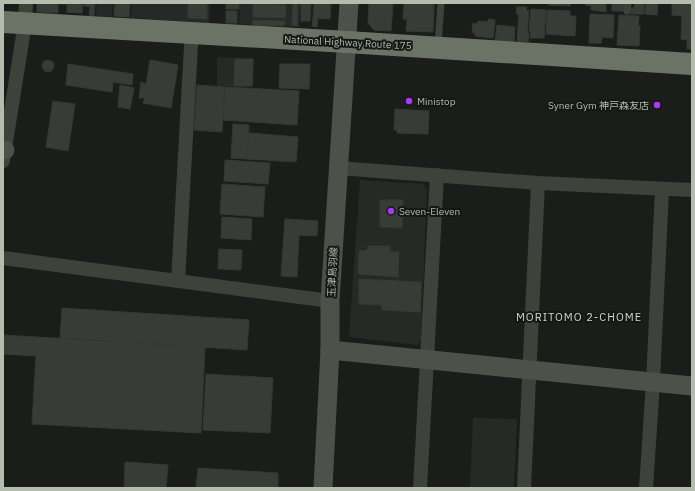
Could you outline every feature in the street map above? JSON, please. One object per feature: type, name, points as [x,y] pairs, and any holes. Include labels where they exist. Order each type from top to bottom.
[{"type":"highway","name":"National Highway Route 175","points":[[3,22],[19,25],[192,40],[347,49],[692,77]]},
{"type":"highway","name":"National Highway Route 175","points":[[347,49],[438,48],[692,64]]},
{"type":"street","name":"玉津鳥羽線","points":[[323,488],[330,350],[330,301],[349,3]]},
{"type":"street","points":[[4,154],[19,25]]},
{"type":"street","points":[[178,281],[192,40]]},
{"type":"street","points":[[338,168],[538,184],[692,190]]},
{"type":"street","points":[[420,488],[437,175]]},
{"type":"street","points":[[524,488],[538,184]]},
{"type":"street","points":[[646,488],[662,189]]},
{"type":"street","points":[[3,258],[330,301]]},
{"type":"street","points":[[330,350],[692,386]]},
{"type":"lane","points":[[438,48],[440,3]]},
{"type":"lane","points":[[627,12],[628,3]]},
{"type":"shaded area","points":[[97,3],[113,3],[112,17],[96,16]]},
{"type":"shaded area","points":[[132,3],[210,3],[209,23],[131,18]]},
{"type":"shaded area","points":[[240,3],[300,3],[299,27],[239,24]]},
{"type":"shaded area","points":[[217,57],[254,59],[253,87],[217,86]]},
{"type":"shaded area","points":[[360,180],[423,184],[427,189],[421,341],[417,345],[349,337]]},
{"type":"shaded area","points":[[473,418],[517,419],[514,488],[470,488]]},
{"type":"building","points":[[37,3],[58,3],[58,13],[37,12]]},
{"type":"building","points":[[60,3],[83,3],[82,13],[67,12],[67,4]]},
{"type":"building","points":[[84,3],[95,3],[94,16],[89,15],[90,7],[84,6]]},
{"type":"building","points":[[115,3],[130,3],[129,17],[114,16]]},
{"type":"building","points":[[188,3],[207,3],[207,19],[188,18]]},
{"type":"building","points":[[226,3],[239,3],[239,9],[226,9]]},
{"type":"building","points":[[293,3],[298,3],[297,26],[292,25]]},
{"type":"building","points":[[301,3],[311,3],[310,21],[301,21]]},
{"type":"building","points":[[314,3],[331,3],[330,19],[313,18]]},
{"type":"building","points":[[369,3],[393,3],[391,31],[374,30],[368,23]]},
{"type":"building","points":[[404,3],[436,3],[434,4],[433,32],[406,31],[407,19],[403,19]]},
{"type":"building","points":[[548,3],[570,3],[570,6],[548,5]]},
{"type":"building","points":[[586,3],[606,3],[606,12],[591,10],[591,6],[585,5]]},
{"type":"building","points":[[612,3],[625,3],[624,11],[612,11]]},
{"type":"building","points":[[635,3],[644,3],[644,14],[631,14],[631,8],[634,8]]},
{"type":"building","points":[[646,3],[658,3],[657,15],[645,14]]},
{"type":"building","points":[[672,3],[692,3],[692,49],[687,49],[687,40],[681,39],[682,16],[672,15]]},
{"type":"building","points":[[253,4],[286,5],[285,18],[253,17]]},
{"type":"building","points":[[517,7],[527,7],[526,10],[529,11],[527,33],[529,33],[528,42],[517,41],[519,14],[516,14]]},
{"type":"building","points":[[531,9],[546,10],[544,38],[530,38],[531,32],[529,31]]},
{"type":"building","points":[[547,10],[570,11],[570,16],[576,16],[575,36],[546,34]]},
{"type":"building","points":[[226,11],[237,11],[237,23],[226,23]]},
{"type":"building","points":[[590,14],[614,15],[613,38],[602,37],[601,43],[589,43]]},
{"type":"building","points":[[619,15],[639,16],[639,46],[617,45]]},
{"type":"building","points":[[313,18],[318,18],[317,27],[312,26]]},
{"type":"building","points":[[488,19],[495,20],[493,38],[475,36],[475,33],[472,32],[473,23],[478,24],[478,21],[488,22]]},
{"type":"building","points":[[253,20],[285,21],[284,26],[252,25]]},
{"type":"building","points":[[497,25],[515,27],[514,42],[495,40]]},
{"type":"building","points":[[235,59],[253,59],[252,86],[234,86]]},
{"type":"building","points":[[48,60],[52,62],[54,66],[52,70],[48,72],[44,70],[42,66],[44,62]]},
{"type":"building","points":[[150,60],[178,65],[171,108],[143,103],[145,98],[139,98],[141,82],[146,84]]},
{"type":"building","points":[[68,64],[133,74],[132,85],[113,82],[112,92],[66,85]]},
{"type":"building","points":[[280,64],[310,64],[309,89],[279,88]]},
{"type":"building","points":[[120,85],[134,88],[130,109],[118,107]]},
{"type":"building","points":[[197,85],[225,87],[222,132],[194,130]]},
{"type":"building","points":[[225,87],[299,91],[297,125],[223,120]]},
{"type":"building","points":[[53,101],[75,104],[68,151],[46,147]]},
{"type":"building","points":[[395,109],[429,111],[428,134],[397,133],[397,130],[394,130]]},
{"type":"building","points":[[233,124],[249,125],[247,159],[231,158]]},
{"type":"building","points":[[249,133],[298,137],[296,162],[247,159]]},
{"type":"building","points":[[225,160],[270,163],[268,184],[224,181]]},
{"type":"building","points":[[222,184],[265,187],[263,217],[220,214]]},
{"type":"building","points":[[380,200],[403,200],[402,228],[380,227]]},
{"type":"building","points":[[222,217],[252,219],[251,240],[221,238]]},
{"type":"building","points":[[285,219],[318,221],[317,236],[299,235],[297,277],[281,276]]},
{"type":"building","points":[[368,246],[390,246],[390,252],[399,252],[398,277],[358,274],[359,251],[367,250]]},
{"type":"building","points":[[219,249],[242,250],[241,270],[218,269]]},
{"type":"building","points":[[359,279],[421,282],[420,312],[382,310],[382,305],[359,304]]},
{"type":"building","points":[[62,308],[249,320],[247,350],[60,338]]},
{"type":"building","points":[[3,335],[205,347],[201,433],[32,424],[36,356],[3,354]]},
{"type":"building","points":[[206,374],[273,378],[270,433],[203,430]]},
{"type":"building","points":[[125,462],[168,465],[166,488],[124,488]]},
{"type":"building","points":[[198,468],[278,473],[278,488],[196,488]]},
{"type":"place","name":"Ministop","points":[[409,101]]},
{"type":"place","name":"Syner Gym 神戸森友店","points":[[657,105]]},
{"type":"place","name":"Seven-Eleven","points":[[391,211]]},
{"type":"district","name":"MORITOMO 2-CHOME","points":[[579,317]]}]
